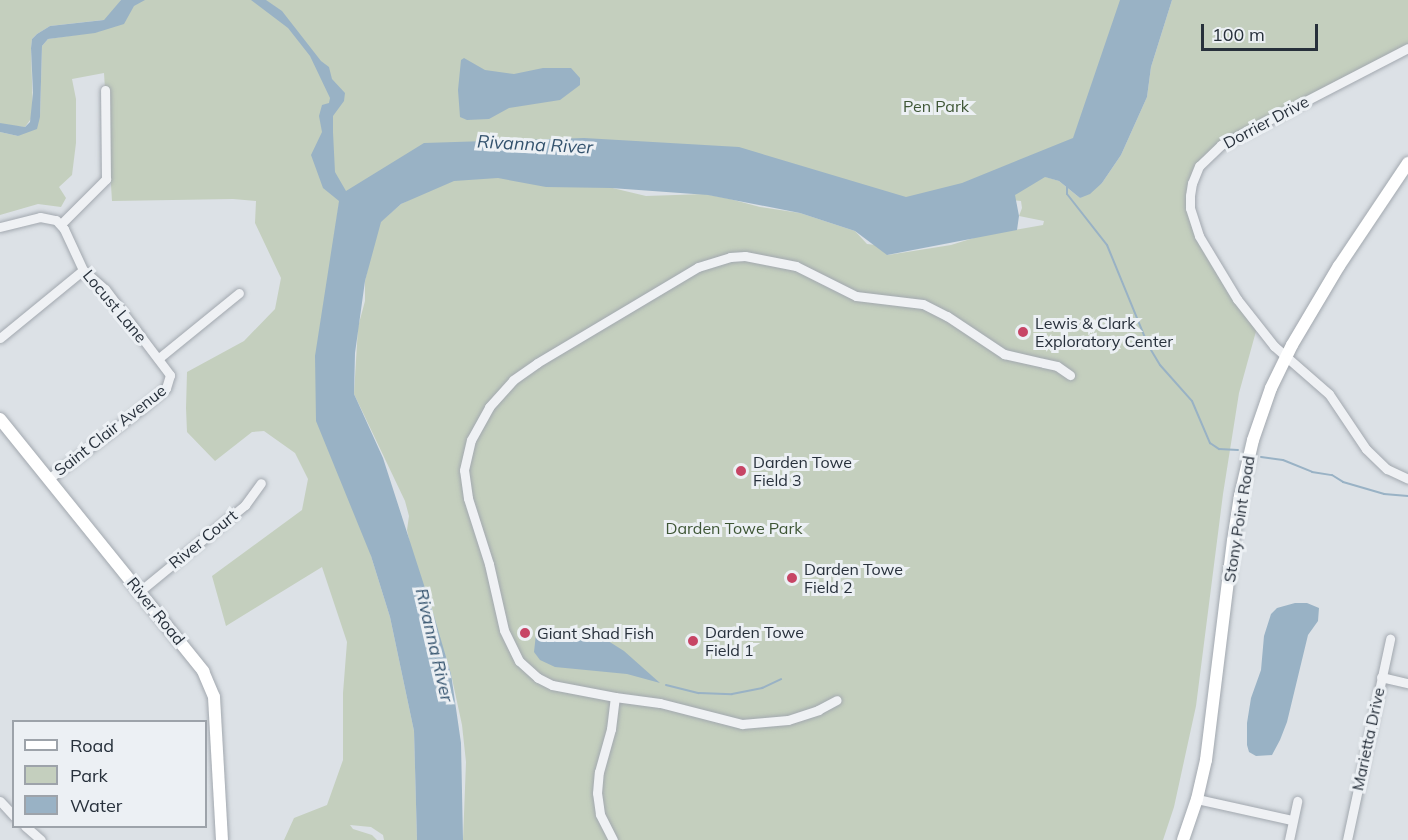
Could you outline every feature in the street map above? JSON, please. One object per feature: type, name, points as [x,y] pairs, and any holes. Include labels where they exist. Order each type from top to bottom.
[{"type":"main road","name":"Stony Point Road","points":[[1183,840],[1197,799],[1210,737],[1240,496],[1252,440],[1286,357],[1339,266],[1408,163]]},
{"type":"main road","name":"River Road","points":[[0,419],[195,658],[214,697],[222,840]]},
{"type":"street","name":"Dorrier Drive","points":[[1408,48],[1221,146],[1206,158],[1194,174],[1190,208],[1199,237],[1237,298],[1274,346],[1329,394],[1371,454],[1387,469],[1408,479]]},
{"type":"street","points":[[0,227],[40,216],[52,218],[61,224],[106,179],[105,90]]},
{"type":"street","name":"Locust Lane","points":[[61,224],[83,270],[105,289],[168,370],[170,379]]},
{"type":"street","points":[[837,700],[818,710],[788,720],[742,724],[660,703],[561,689],[538,678],[519,661],[504,630],[489,564],[468,498],[465,461],[471,440],[489,407],[523,372],[698,267],[729,256],[745,256],[796,266],[856,296],[923,304],[947,316],[1004,354],[1057,366],[1070,375]]},
{"type":"street","points":[[0,338],[83,270]]},
{"type":"street","points":[[159,358],[239,293]]},
{"type":"street","name":"Saint Clair Avenue","points":[[48,479],[141,409],[166,388],[170,379]]},
{"type":"street","name":"River Court","points":[[140,591],[245,505],[261,483]]},
{"type":"street","name":"Marietta Drive","points":[[1347,840],[1390,639]]},
{"type":"street","points":[[1381,677],[1408,683]]},
{"type":"street","points":[[613,840],[600,814],[597,783],[615,697]]},
{"type":"street","points":[[1197,799],[1292,820]]},
{"type":"street","points":[[0,801],[12,814]]},
{"type":"street","points":[[1289,840],[1297,801]]},
{"type":"street","points":[[28,828],[41,840]]},
{"type":"green space","name":"Darden Towe Park","points":[[0,0],[121,0],[111,14],[130,0],[1128,0],[1098,112],[1046,177],[1059,181],[1080,198],[1102,183],[1121,155],[1147,97],[1151,67],[1172,0],[1408,0],[1408,51],[1214,151],[1195,181],[1193,199],[1199,234],[1258,324],[1239,393],[1223,494],[1196,706],[1174,807],[1163,840],[463,840],[466,762],[462,725],[451,674],[410,544],[407,530],[409,516],[405,501],[354,394],[358,327],[365,301],[365,281],[378,224],[401,204],[464,172],[604,186],[646,196],[705,194],[760,207],[800,213],[855,231],[867,244],[876,245],[888,255],[951,245],[980,236],[1043,225],[1044,221],[1019,216],[1022,208],[1021,201],[1013,200],[935,215],[434,150],[339,204],[333,245],[371,556],[390,617],[414,731],[417,840],[384,840],[383,835],[371,827],[350,825],[353,829],[372,835],[377,840],[284,840],[294,818],[327,805],[343,760],[343,693],[347,642],[322,567],[226,626],[212,576],[302,510],[308,479],[295,453],[264,431],[252,432],[215,461],[187,432],[187,372],[244,341],[275,309],[281,278],[255,223],[256,201],[233,199],[112,201],[104,73],[72,79],[76,99],[76,143],[72,175],[59,187],[66,198],[61,207],[38,204],[0,215],[0,132],[18,136],[40,117],[42,46],[48,39],[101,31],[103,20],[50,26],[32,39],[33,116],[25,127],[3,125],[0,123]]},
{"type":"water","points":[[121,0],[145,0],[134,6],[124,24],[95,33],[48,39],[42,46],[40,117],[37,129],[18,136],[0,132],[0,123],[25,127],[30,122],[33,93],[32,39],[50,26],[104,20]]},
{"type":"water","name":"Rivanna River","points":[[251,0],[266,0],[282,11],[321,61],[329,67],[332,79],[345,93],[344,101],[333,116],[333,132],[335,172],[346,191],[424,143],[584,138],[739,147],[906,197],[962,183],[1073,138],[1120,0],[1172,0],[1151,67],[1147,97],[1121,155],[1102,183],[1090,194],[1080,198],[1059,181],[1045,177],[1015,195],[1019,216],[1017,230],[887,255],[855,231],[800,213],[708,195],[611,188],[546,187],[498,178],[454,181],[401,204],[381,222],[365,281],[355,353],[354,394],[383,458],[434,616],[451,674],[461,743],[463,840],[417,840],[414,731],[390,617],[371,556],[316,421],[315,356],[339,201],[323,188],[311,155],[322,132],[319,116],[322,105],[329,103],[330,98],[310,56],[288,28]]},
{"type":"water","points":[[464,58],[485,70],[514,74],[543,68],[571,68],[580,78],[580,85],[560,100],[509,108],[489,119],[467,120],[460,117],[458,90],[461,60]]},
{"type":"water","points":[[1295,603],[1307,603],[1319,608],[1318,621],[1308,635],[1287,722],[1280,740],[1272,755],[1256,756],[1249,752],[1247,745],[1247,723],[1251,698],[1261,670],[1264,636],[1271,614],[1277,608]]},
{"type":"water","points":[[544,629],[597,634],[624,651],[660,683],[627,674],[555,667],[540,660],[534,652],[536,634]]},
{"type":"waterway","points":[[1067,185],[1067,194],[1107,245],[1148,345],[1160,365],[1192,401],[1210,443],[1219,449],[1238,450]]},
{"type":"waterway","points":[[1261,457],[1283,460],[1312,472],[1332,475],[1343,482],[1384,494],[1408,496]]},
{"type":"waterway","points":[[666,685],[699,693],[732,694],[762,688],[781,679]]},
{"type":"place","name":"Lewis & Clark Exploratory Center","points":[[1023,332]]},
{"type":"place","name":"Darden Towe Field 3","points":[[741,471]]},
{"type":"place","name":"Darden Towe Field 2","points":[[792,578]]},
{"type":"place","name":"Giant Shad Fish","points":[[525,633]]},
{"type":"place","name":"Darden Towe Field 1","points":[[693,641]]},
{"type":"park label","name":"Pen Park","points":[[936,106]]}]
